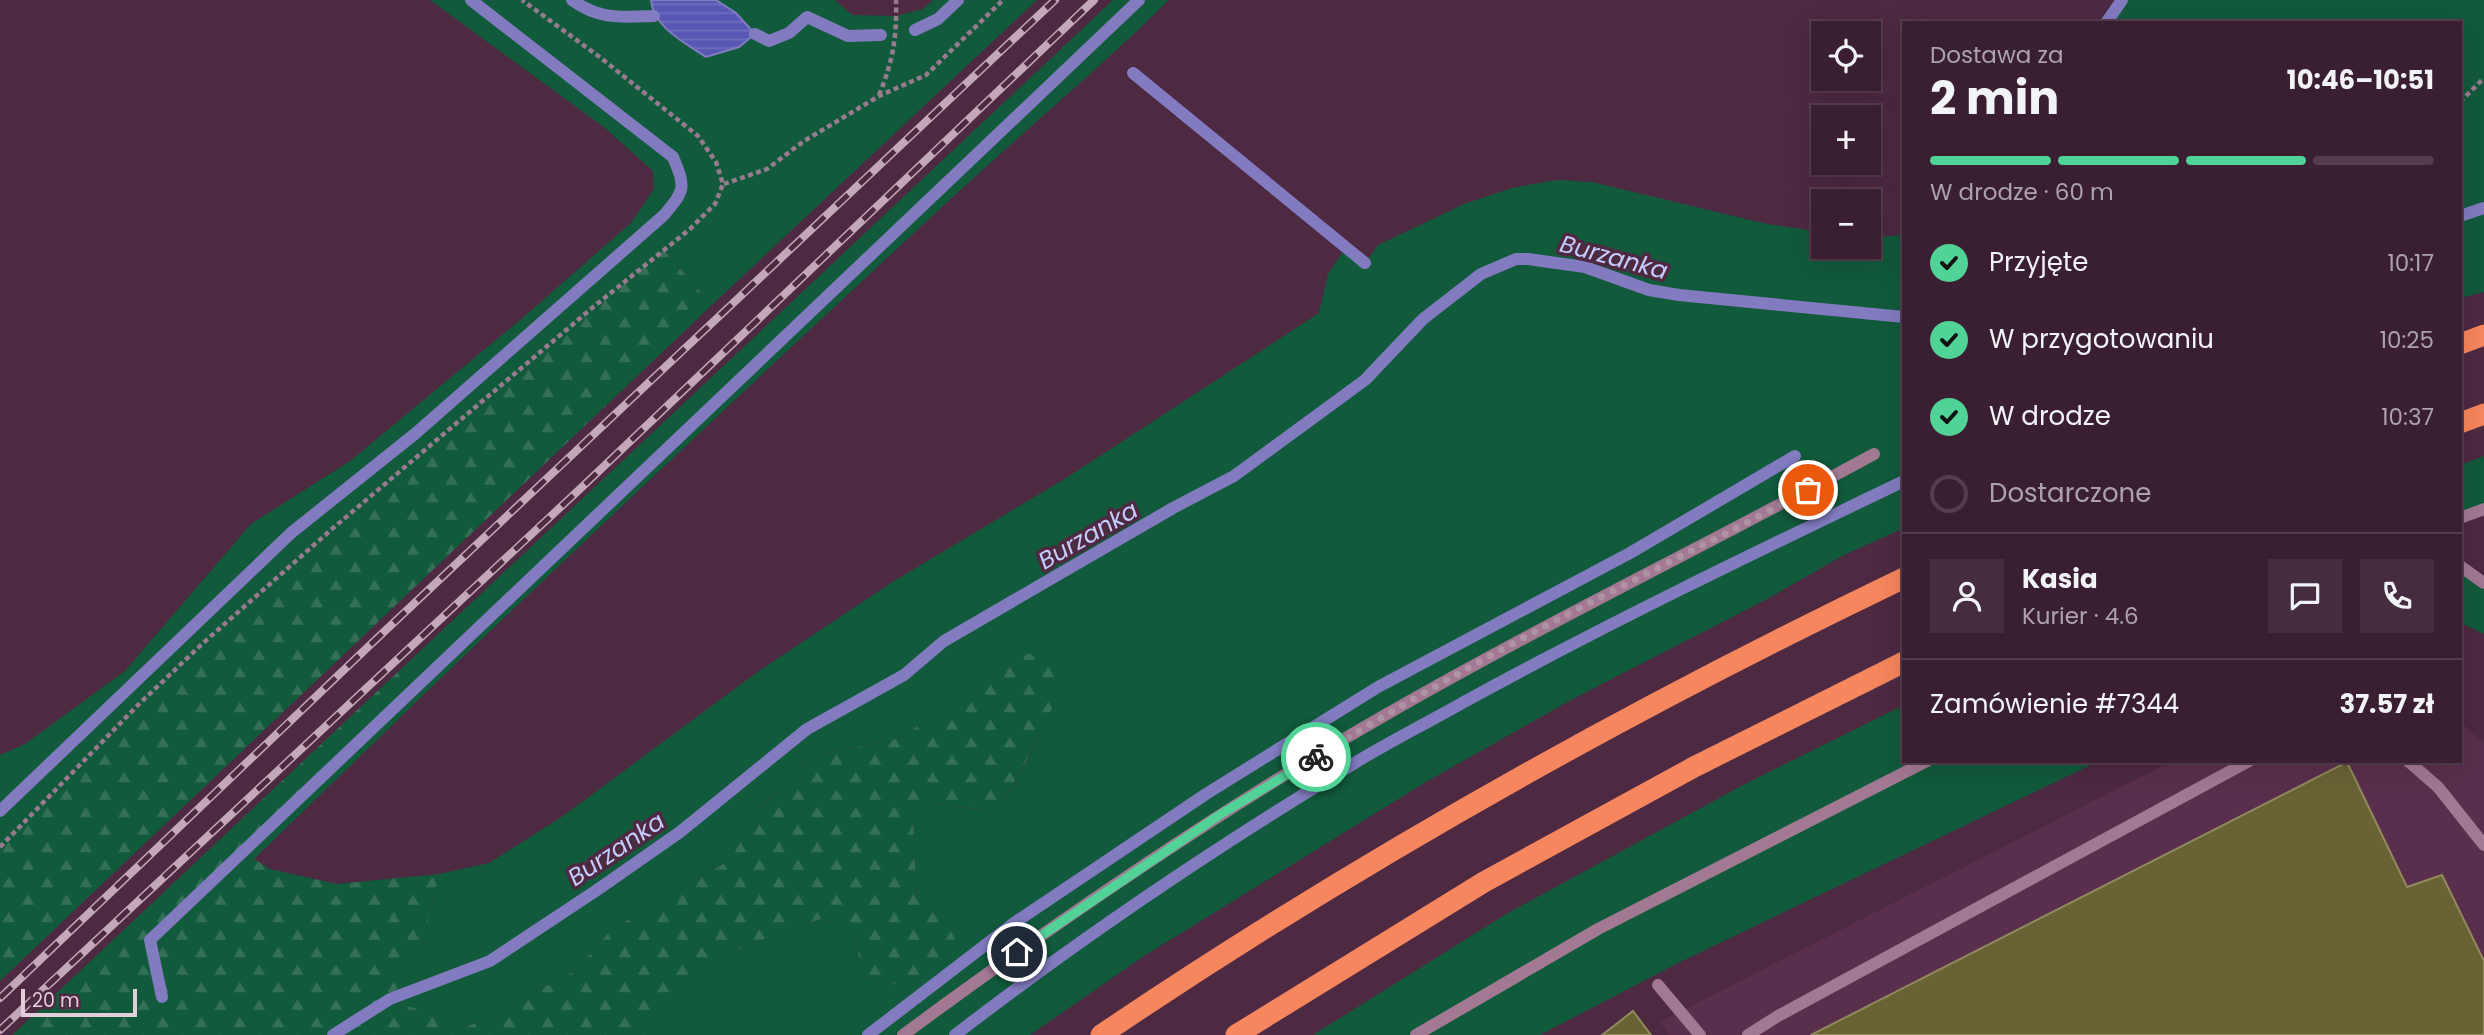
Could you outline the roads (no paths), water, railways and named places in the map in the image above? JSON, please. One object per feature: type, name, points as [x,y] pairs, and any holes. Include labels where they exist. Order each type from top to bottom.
[{"type":"highway","points":[[2462,343],[2484,335]]},
{"type":"highway","points":[[2462,422],[2484,414]]},
{"type":"highway","points":[[1101,1035],[1299,905],[1533,768],[1777,639],[1902,579]]},
{"type":"highway","points":[[1236,1035],[1495,875],[1694,767],[1902,663]]},
{"type":"street","points":[[903,1035],[1037,936],[1198,829],[1386,714],[1616,589],[1742,526],[1874,454]]},
{"type":"street","points":[[2462,517],[2484,509]]},
{"type":"street","points":[[2462,567],[2484,583]]},
{"type":"street","points":[[1416,1035],[1598,929],[1923,763]]},
{"type":"street","points":[[1748,1035],[1778,1016],[2245,763]]},
{"type":"street","points":[[2410,763],[2438,787],[2484,845]]},
{"type":"street","points":[[1658,985],[1700,1035]]},
{"type":"waterway","points":[[0,811],[291,533],[416,433],[664,215],[680,194],[680,176],[673,157],[471,0]]},
{"type":"waterway","points":[[572,0],[602,14],[621,17],[654,16]]},
{"type":"waterway","points":[[915,30],[938,19],[958,0]]},
{"type":"waterway","points":[[162,997],[150,940],[1139,0]]},
{"type":"waterway","points":[[2107,21],[2122,0]]},
{"type":"waterway","points":[[755,34],[769,41],[789,33],[807,17],[848,36],[881,35]]},
{"type":"waterway","points":[[1133,73],[1365,263]]},
{"type":"waterway","points":[[2462,215],[2484,208]]},
{"type":"waterway","name":"Burzanka","points":[[333,1035],[390,999],[490,961],[680,832],[807,729],[904,675],[944,641],[1173,508],[1234,476],[1365,380],[1423,319],[1481,274],[1516,259],[1528,259],[1585,267],[1649,290],[1679,295],[1902,317]]},
{"type":"waterway","points":[[868,1035],[1014,923],[1206,794],[1378,687],[1630,553],[1795,456]]},
{"type":"waterway","points":[[955,1035],[1150,894],[1367,756],[1627,616],[1902,482]]},
{"type":"railway","points":[[0,998],[370,645],[1055,0]]},
{"type":"railway","points":[[0,1030],[581,488],[1094,0]]}]
